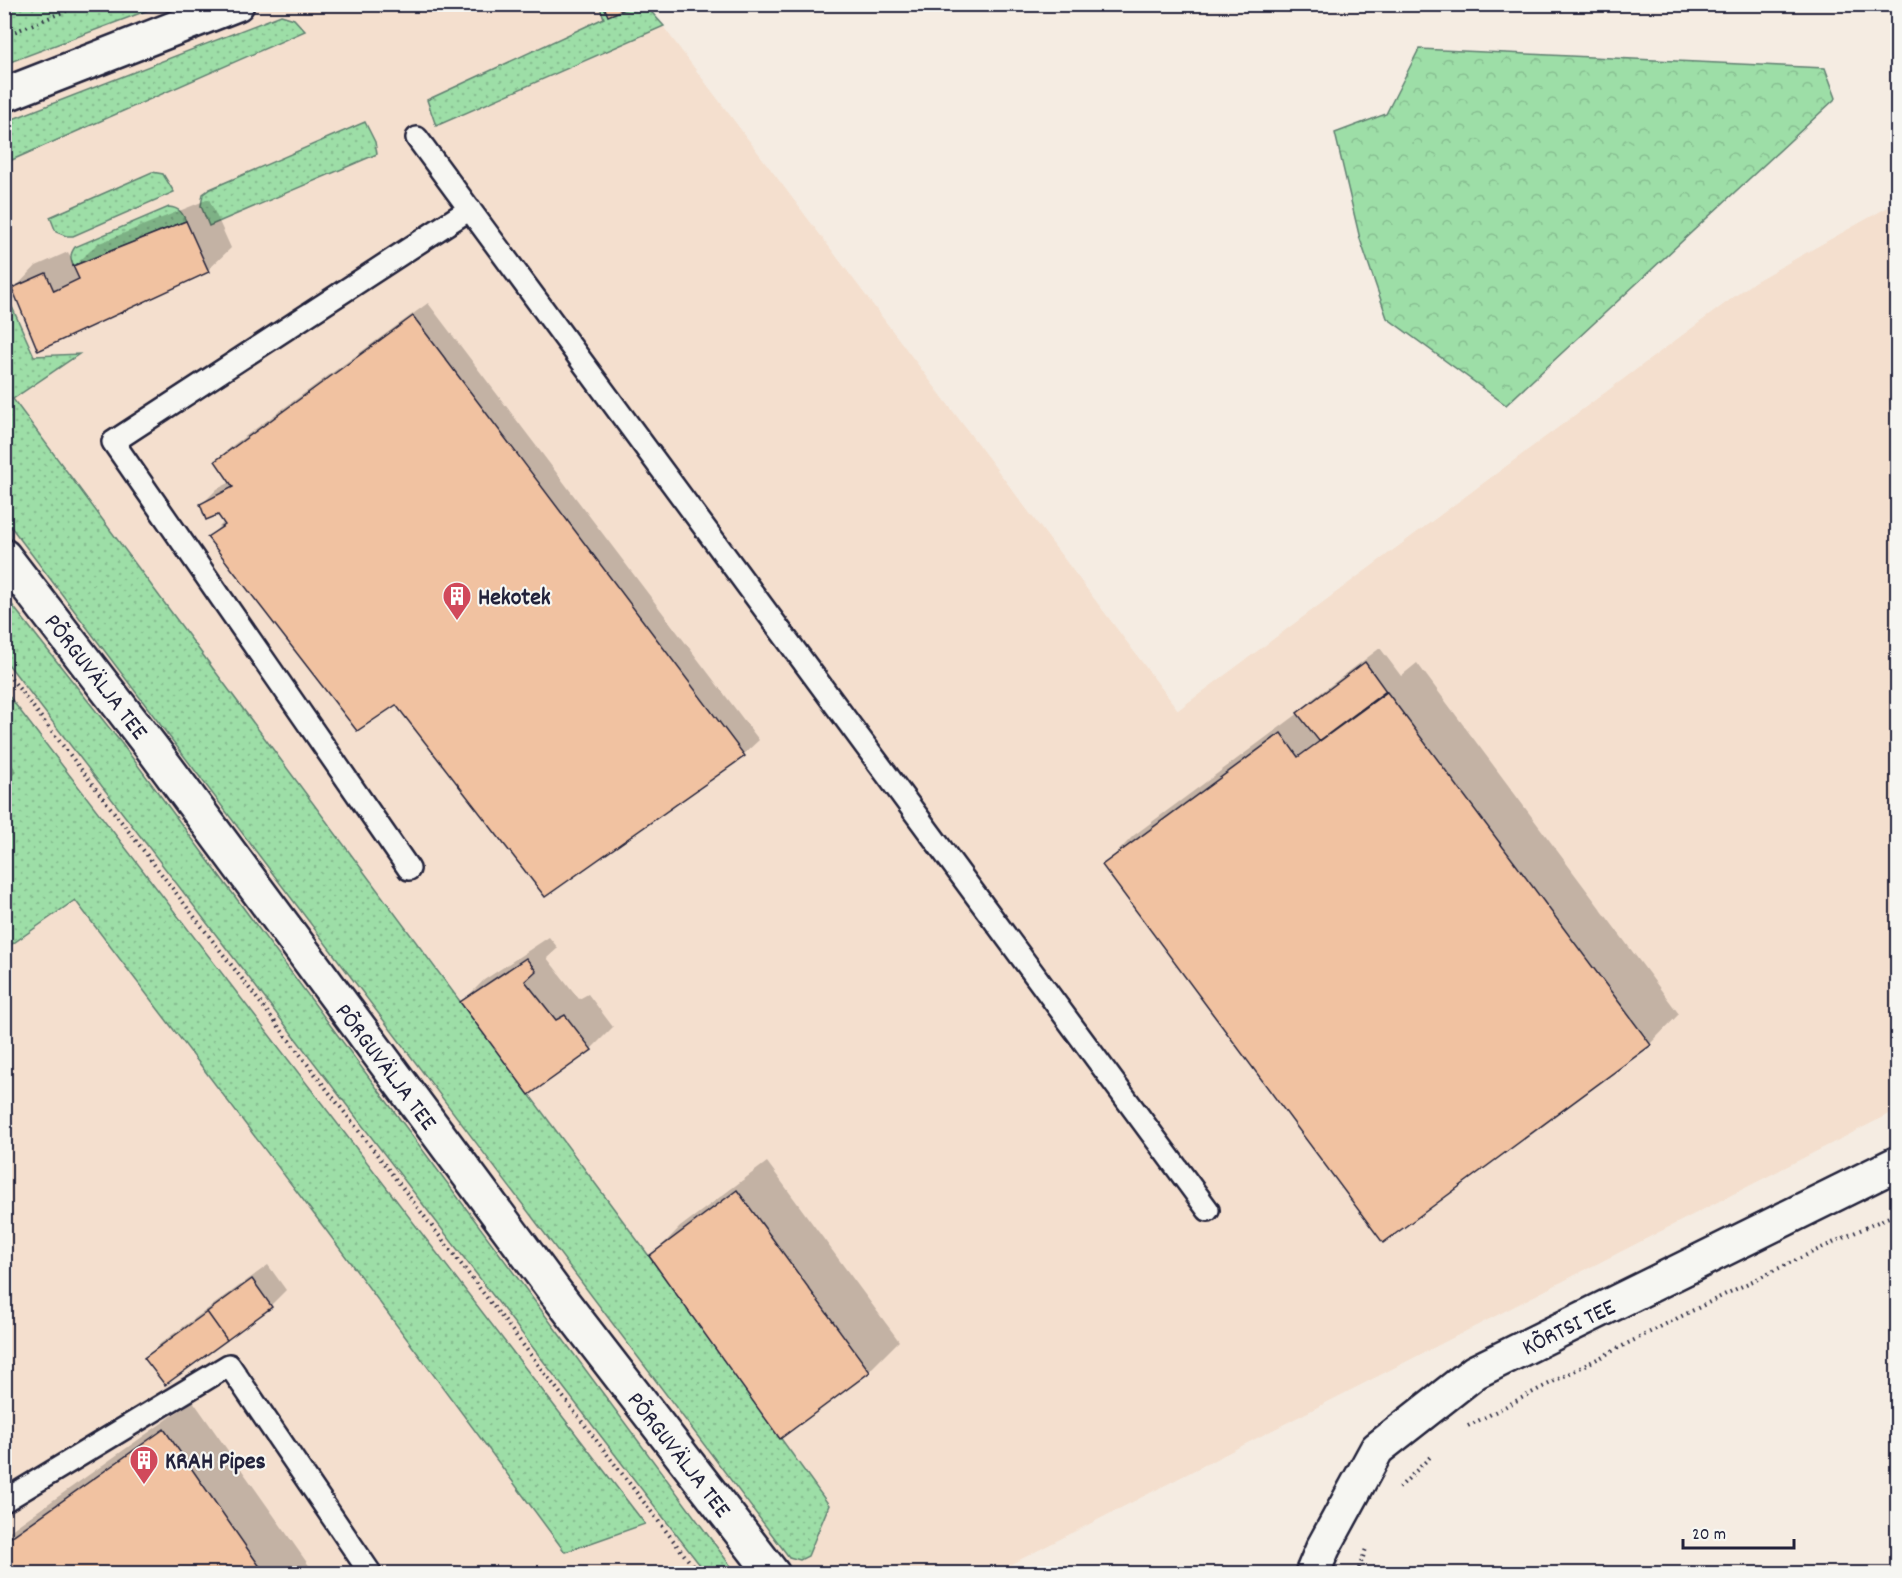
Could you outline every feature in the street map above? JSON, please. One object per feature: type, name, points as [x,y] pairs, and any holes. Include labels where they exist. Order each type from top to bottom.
[{"type":"street","points":[[4,95],[237,4]]},
{"type":"street","name":"PÕRGUVÄLJA TEE","points":[[4,556],[152,748],[556,1293],[773,1574]]},
{"type":"street","name":"KÕRTSI TEE","points":[[1312,1574],[1323,1548],[1377,1449],[1475,1372],[1898,1163]]},
{"type":"lane","points":[[417,138],[1208,1210]]},
{"type":"lane","points":[[409,869],[113,442],[470,209]]},
{"type":"lane","points":[[4,1501],[229,1365],[371,1574]]},
{"type":"path","points":[[4,36],[83,4]]},
{"type":"path","points":[[4,669],[699,1574]]},
{"type":"path","points":[[1462,1429],[1802,1257],[1898,1213]]},
{"type":"path","points":[[1394,1492],[1436,1451]]},
{"type":"path","points":[[1357,1574],[1369,1541]]},
{"type":"shaded area","points":[[5,5],[647,5],[1178,710],[1754,282],[1897,202],[1897,1110],[994,1573],[5,1574]]},
{"type":"green space","points":[[5,4],[162,4],[162,5],[5,64]]},
{"type":"green space","points":[[599,5],[645,5],[664,26],[436,126],[427,100],[604,18]]},
{"type":"green space","points":[[281,15],[294,19],[305,31],[5,163],[5,122]]},
{"type":"green space","points":[[1419,49],[1825,68],[1836,98],[1506,405],[1387,318],[1360,239],[1335,133],[1386,114]]},
{"type":"green space","points":[[365,122],[375,142],[377,154],[209,226],[201,206],[203,194],[210,189]]},
{"type":"green space","points":[[152,172],[163,174],[174,192],[73,236],[56,232],[50,217]]},
{"type":"green space","points":[[169,207],[180,211],[186,221],[73,266],[71,256],[75,247]]},
{"type":"green space","points":[[4,289],[34,356],[79,354],[13,399],[649,1256],[829,1505],[808,1556],[800,1560],[789,1557],[5,519]]},
{"type":"green space","points":[[5,596],[122,744],[736,1573],[706,1573],[5,660]]},
{"type":"green space","points":[[5,691],[645,1524],[565,1552],[326,1230],[75,900],[5,949]]},
{"type":"building","points":[[603,4],[637,4],[608,16]]},
{"type":"building","points":[[186,221],[209,272],[38,351],[12,288],[46,273],[54,291],[79,279],[73,266]]},
{"type":"building","name":"Hekotek","points":[[413,316],[745,756],[545,897],[396,705],[357,731],[207,537],[225,525],[218,515],[206,520],[200,504],[233,487],[215,461]]},
{"type":"building","points":[[1365,662],[1386,691],[1319,741],[1297,713]]},
{"type":"building","points":[[1387,692],[1651,1045],[1383,1243],[1102,865],[1281,733],[1298,757]]},
{"type":"building","points":[[526,958],[536,971],[525,981],[556,1020],[565,1015],[592,1050],[529,1095],[460,1002]]},
{"type":"building","points":[[737,1190],[870,1372],[780,1439],[649,1256]]},
{"type":"building","points":[[252,1279],[272,1307],[227,1340],[207,1312]]},
{"type":"building","points":[[207,1312],[227,1340],[165,1385],[144,1358]]},
{"type":"building","name":"KRAH Pipes","points":[[164,1429],[265,1574],[4,1574],[4,1542]]},
{"type":"place","name":"Hekotek","points":[[457,622]]},
{"type":"place","name":"KRAH Pipes","points":[[144,1486]]}]
